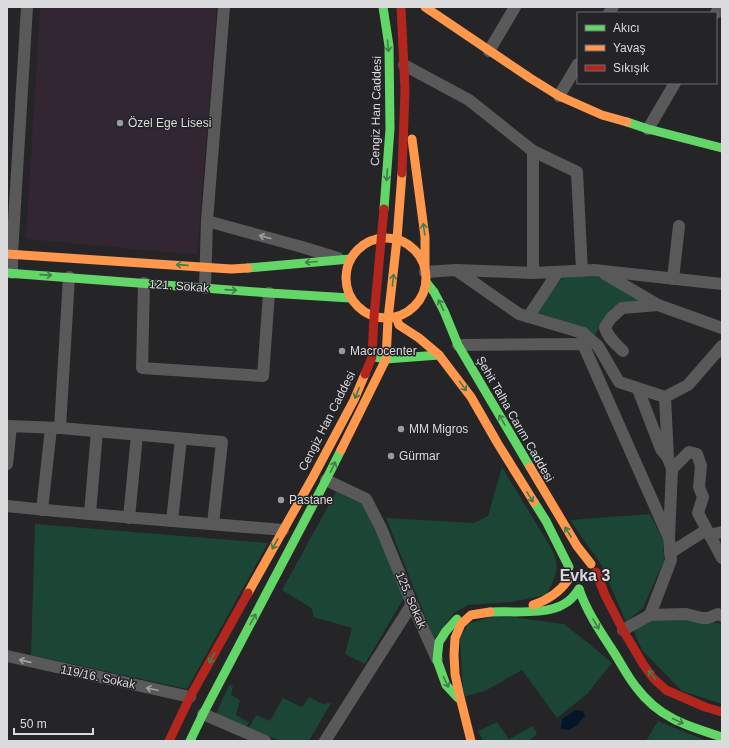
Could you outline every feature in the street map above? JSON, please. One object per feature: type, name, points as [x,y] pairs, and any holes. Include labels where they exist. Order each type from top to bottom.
[{"type":"main road","name":"Cengiz Han Caddesi","points":[[169,741],[190,697],[313,477],[354,400],[372,357],[390,129],[389,46],[383,7]]},
{"type":"main road","name":"Cengiz Han Caddesi","points":[[190,741],[326,480],[386,358],[392,318],[402,177],[405,90],[401,7]]},
{"type":"main road","points":[[425,7],[489,51],[559,96],[602,115],[648,129],[722,148]]},
{"type":"main road","points":[[405,90],[425,237],[425,274],[423,294],[417,304],[404,314],[392,318],[374,317],[366,314],[354,304],[346,288],[346,259],[368,242],[382,237],[397,239],[414,249],[420,256],[425,274]]},
{"type":"main road","name":"121. Sokak","points":[[9,254],[230,269],[346,259]]},
{"type":"main road","name":"121. Sokak","points":[[10,273],[350,298]]},
{"type":"main road","name":"Şehit Talha Carım Caddesi","points":[[425,274],[438,298],[458,345],[548,499],[577,546],[593,568],[623,630],[643,664],[654,678],[661,699],[677,721],[722,737]]},
{"type":"main road","points":[[392,318],[439,355],[471,398],[546,522],[569,567]]},
{"type":"main road","points":[[372,357],[386,358],[439,355]]},
{"type":"main road","points":[[471,741],[460,699],[454,661],[454,638],[458,626],[472,614],[540,611],[562,606],[586,587],[596,577],[593,568],[582,560],[577,561],[569,567],[567,571],[568,580],[571,585],[586,587]]},
{"type":"main road","points":[[437,660],[439,642],[446,631],[461,615],[469,611],[530,605],[542,602],[553,597],[563,588],[568,580]]},
{"type":"main road","name":"Şehit Talha Carım Caddesi","points":[[586,587],[590,615],[639,693],[722,712]]},
{"type":"main road","name":"125. Sokak","points":[[437,660],[446,685],[460,699]]},
{"type":"street","points":[[10,273],[9,254],[27,7]]},
{"type":"street","points":[[205,288],[207,221],[224,7]]},
{"type":"street","points":[[489,51],[515,7]]},
{"type":"street","points":[[404,65],[469,100],[533,151],[577,172],[582,271]]},
{"type":"street","points":[[559,96],[577,66]]},
{"type":"street","points":[[648,129],[674,84]]},
{"type":"street","points":[[533,151],[533,274]]},
{"type":"street","points":[[207,221],[346,259]]},
{"type":"street","points":[[673,279],[679,226]]},
{"type":"street","points":[[425,274],[456,270],[533,274],[600,271],[722,284]]},
{"type":"street","points":[[456,270],[519,314],[583,338],[598,346],[619,382],[665,397],[688,385],[722,346]]},
{"type":"street","points":[[600,271],[658,305],[722,328]]},
{"type":"street","points":[[528,317],[558,272]]},
{"type":"street","points":[[42,510],[56,428],[69,277]]},
{"type":"street","points":[[144,283],[142,368],[263,376],[269,292]]},
{"type":"street","points":[[623,351],[606,333],[605,327],[611,318],[622,308],[658,305]]},
{"type":"street","points":[[458,345],[583,338]]},
{"type":"street","points":[[583,338],[669,538]]},
{"type":"street","points":[[598,346],[610,338]]},
{"type":"street","points":[[638,389],[661,449],[670,464]]},
{"type":"street","points":[[650,615],[671,560],[669,538],[670,464],[665,397]]},
{"type":"street","points":[[7,464],[9,426],[97,431],[222,442],[213,524]]},
{"type":"street","points":[[90,514],[97,431]]},
{"type":"street","points":[[129,518],[137,435]]},
{"type":"street","points":[[172,520],[181,439]]},
{"type":"street","points":[[670,464],[690,452],[697,454],[701,466],[699,487],[703,497],[698,513],[722,558]]},
{"type":"street","name":"125. Sokak","points":[[326,480],[366,499],[381,528],[437,660]]},
{"type":"street","points":[[7,506],[129,518],[172,520],[283,530]]},
{"type":"street","points":[[670,553],[708,532],[722,532]]},
{"type":"street","points":[[325,741],[412,604]]},
{"type":"street","points":[[623,630],[650,615],[686,614],[702,618],[708,618],[718,614],[722,616]]},
{"type":"street","name":"119/16. Sokak","points":[[7,656],[190,697]]},
{"type":"street","points":[[437,660],[454,661]]},
{"type":"street","points":[[203,714],[265,741]]},
{"type":"shaded area","name":"Özel Ege Lisesi","points":[[40,7],[217,7],[197,255],[26,239]]},
{"type":"green space","points":[[600,276],[643,300],[630,302],[612,308],[595,335],[575,325],[535,314],[563,277]]},
{"type":"green space","points":[[502,467],[553,551],[557,565],[554,579],[546,595],[511,602],[468,605],[454,613],[434,639],[386,518],[474,523],[488,516]]},
{"type":"green space","points":[[336,492],[366,506],[405,596],[365,664],[345,654],[352,628],[313,617],[311,608],[282,590]]},
{"type":"green space","points":[[650,514],[663,540],[664,561],[643,608],[626,622],[602,566],[570,520]]},
{"type":"green space","points":[[35,524],[268,543],[187,689],[31,655]]},
{"type":"green space","points":[[496,615],[564,624],[612,663],[587,694],[557,718],[522,670],[485,691],[463,697],[460,638],[468,624]]},
{"type":"green space","points":[[683,617],[722,624],[722,704],[682,691],[642,650],[633,629],[652,618]]},
{"type":"green space","points":[[229,685],[233,686],[231,695],[240,700],[236,715],[249,722],[246,728],[216,714]]},
{"type":"green space","points":[[309,697],[323,704],[331,703],[309,741],[281,741],[248,729],[256,715],[270,721],[283,698],[302,707]]},
{"type":"green space","points":[[658,721],[707,741],[646,741]]},
{"type":"green space","points":[[497,722],[509,739],[533,726],[537,734],[529,741],[483,741],[478,731]]},
{"type":"water","points":[[576,710],[583,711],[585,716],[577,725],[569,730],[561,729],[562,719]]},
{"type":"traffic: fast","points":[[383,7],[389,46],[390,129],[384,209]]},
{"type":"traffic: fast","points":[[627,122],[648,129],[722,148]]},
{"type":"traffic: fast","points":[[248,268],[350,259]]},
{"type":"traffic: fast","points":[[7,273],[350,298]]},
{"type":"traffic: fast","points":[[426,282],[434,292],[444,311],[458,345],[530,467]]},
{"type":"traffic: fast","points":[[375,357],[386,359],[439,355]]},
{"type":"traffic: fast","points":[[190,741],[341,450]]},
{"type":"traffic: fast","points":[[534,502],[546,521],[569,567]]},
{"type":"traffic: fast","points":[[579,589],[586,606],[599,629],[630,678],[645,698],[664,714],[674,720],[722,737]]},
{"type":"traffic: fast","points":[[490,612],[528,612],[548,610],[566,603],[579,589]]},
{"type":"traffic: fast","points":[[457,619],[446,631],[439,642],[437,660],[446,685],[458,698]]},
{"type":"traffic: slow","points":[[425,7],[559,96],[602,115],[627,122]]},
{"type":"traffic: slow","points":[[412,139],[425,237],[425,266]]},
{"type":"traffic: slow","points":[[341,450],[386,359],[388,319],[397,239],[402,173]]},
{"type":"traffic: slow","points":[[378,238],[394,238],[415,249],[426,270],[426,278],[426,286],[415,307],[394,318],[378,318],[364,312],[357,307],[352,300],[346,286],[346,270],[352,256],[357,249],[364,244],[378,238]]},
{"type":"traffic: slow","points":[[7,254],[231,269],[248,268]]},
{"type":"traffic: slow","points":[[396,317],[399,325],[419,338],[439,355],[471,397],[534,502]]},
{"type":"traffic: slow","points":[[248,593],[313,477],[354,400],[365,374]]},
{"type":"traffic: slow","points":[[530,467],[577,546],[591,564]]},
{"type":"traffic: slow","points":[[533,605],[553,596],[568,580]]},
{"type":"traffic: slow","points":[[471,741],[455,674],[455,638],[461,624],[471,615],[490,612]]},
{"type":"traffic: jam","points":[[401,7],[405,90],[402,173]]},
{"type":"traffic: jam","points":[[365,374],[372,357],[374,317],[384,209]]},
{"type":"traffic: jam","points":[[596,572],[605,595],[623,630],[653,678],[666,690],[705,707],[722,712]]},
{"type":"traffic: jam","points":[[169,741],[190,697],[248,593]]},
{"type":"place","name":"Özel Ege Lisesi","points":[[120,123]]},
{"type":"place","name":"Macrocenter","points":[[342,351]]},
{"type":"place","name":"MM Migros","points":[[401,429]]},
{"type":"place","name":"Gürmar","points":[[391,456]]},
{"type":"place","name":"Pastane","points":[[281,500]]},
{"type":"district","name":"Evka 3","points":[[585,575]]}]
